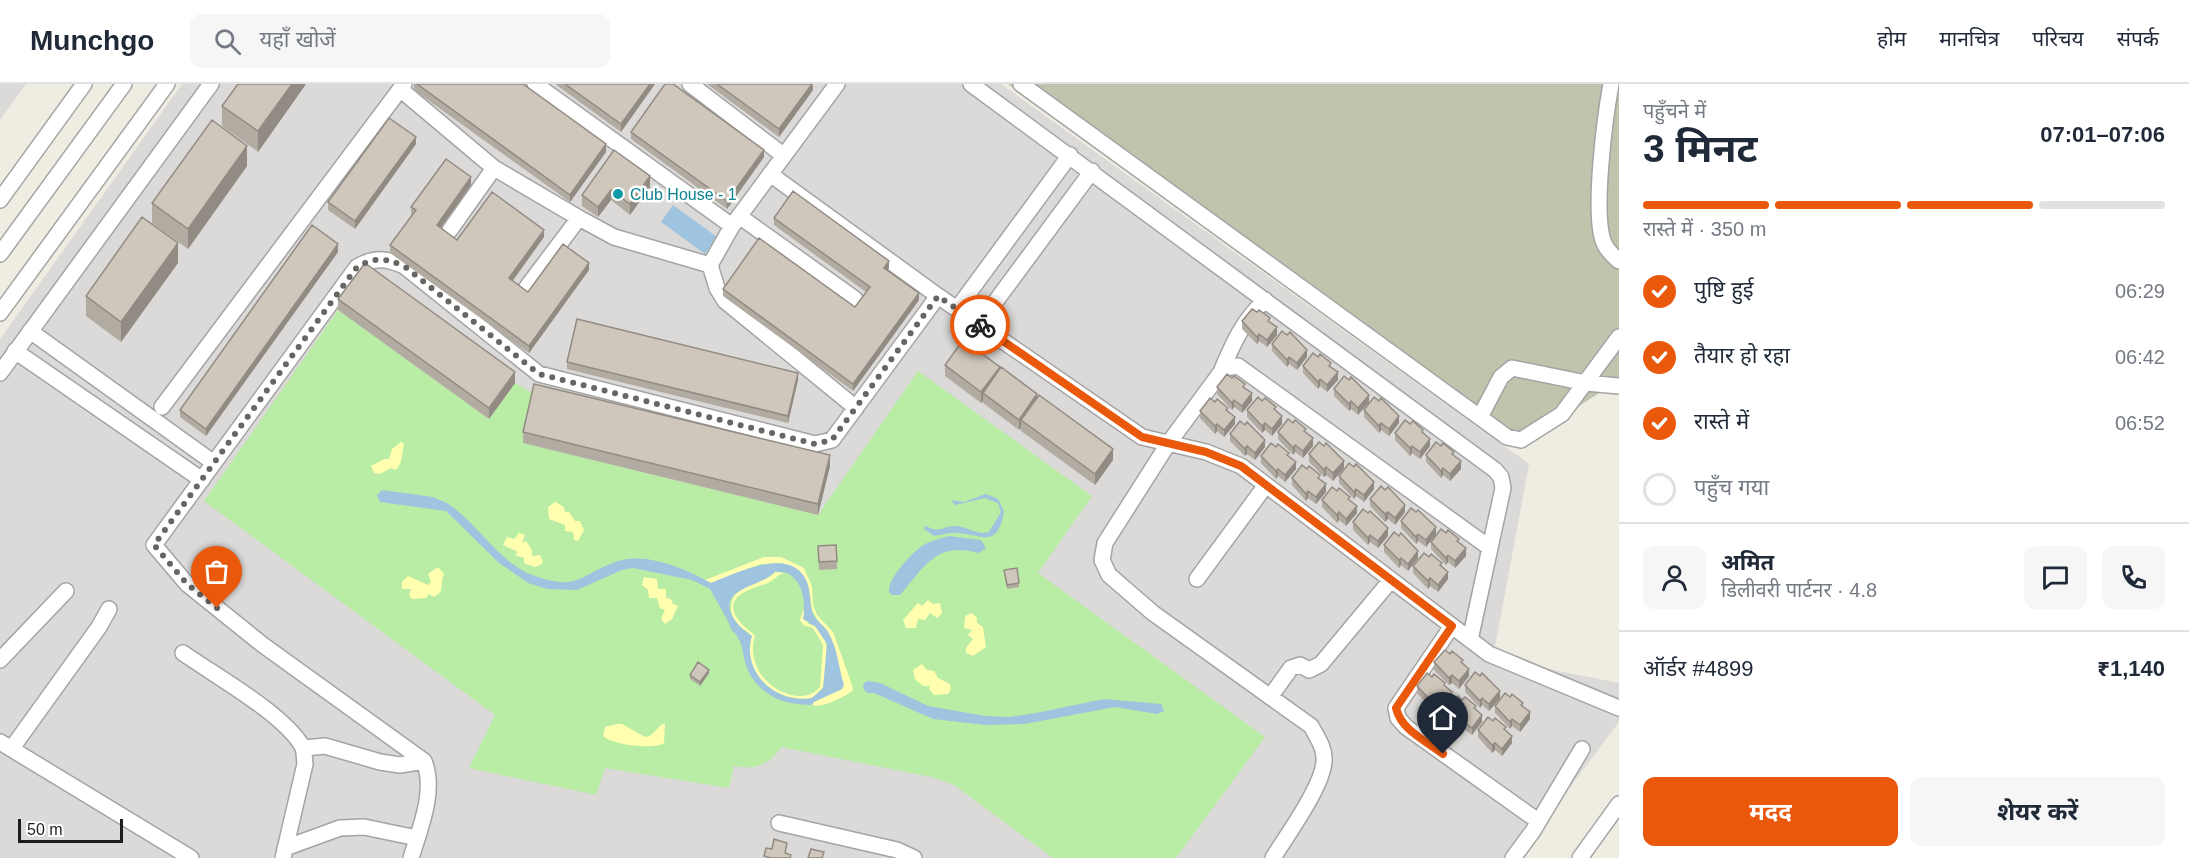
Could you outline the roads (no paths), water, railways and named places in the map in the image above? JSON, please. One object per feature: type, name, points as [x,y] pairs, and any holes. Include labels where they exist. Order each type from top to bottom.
[{"type":"street","points":[[0,200],[84,84]]},
{"type":"street","points":[[0,254],[124,84]]},
{"type":"street","points":[[0,313],[167,84]]},
{"type":"street","points":[[0,373],[211,84]]},
{"type":"street","points":[[535,84],[855,299]]},
{"type":"street","points":[[690,84],[783,155]]},
{"type":"street","points":[[836,84],[736,221],[710,266],[717,288],[725,302],[856,408]]},
{"type":"street","points":[[971,84],[1495,470],[1501,477],[1503,488],[1470,640]]},
{"type":"street","points":[[1021,84],[1507,437],[1521,440],[1562,414],[1619,337]]},
{"type":"street","points":[[1611,84],[1604,125],[1601,225],[1603,242],[1619,261]]},
{"type":"street","points":[[162,407],[402,86],[494,168],[579,218],[614,237],[710,266]]},
{"type":"street","points":[[957,309],[1070,155]]},
{"type":"street","points":[[450,230],[494,168]]},
{"type":"street","points":[[979,324],[1092,171]]},
{"type":"street","points":[[770,174],[938,296],[1142,437],[1206,452],[1241,466],[1470,640],[1508,664],[1619,708]]},
{"type":"street","points":[[527,286],[579,218]]},
{"type":"street","points":[[1001,250],[1022,266]]},
{"type":"street","points":[[411,858],[425,808],[430,775],[424,761],[262,645],[187,584],[154,545],[357,267],[369,260],[388,258],[404,266],[539,374],[815,444],[832,440],[938,296]]},
{"type":"street","points":[[1221,372],[1236,334],[1248,316],[1265,300]]},
{"type":"street","points":[[30,331],[214,463]]},
{"type":"street","points":[[15,351],[201,480]]},
{"type":"street","points":[[1273,858],[1320,780],[1324,760],[1321,743],[1311,726],[1153,613],[1109,575],[1102,560],[1105,543],[1168,444],[1224,368],[1238,366],[1490,548]]},
{"type":"street","points":[[1480,417],[1501,377],[1512,368],[1586,383],[1619,386]]},
{"type":"street","points":[[1197,579],[1266,485]]},
{"type":"street","points":[[1270,697],[1291,668],[1300,665],[1310,670],[1321,664],[1391,580]]},
{"type":"street","points":[[0,660],[66,591]]},
{"type":"street","points":[[109,609],[99,627],[6,745],[191,858]]},
{"type":"street","points":[[1452,626],[1396,708],[1398,718],[1406,727],[1538,821]]},
{"type":"street","points":[[183,653],[271,715],[293,734],[304,748],[305,764],[284,853]]},
{"type":"street","points":[[304,748],[325,746],[380,762],[400,765],[424,761]]},
{"type":"street","points":[[1513,858],[1582,749]]},
{"type":"street","points":[[1580,858],[1619,804]]},
{"type":"street","points":[[779,823],[897,850],[914,858]]},
{"type":"street","points":[[284,853],[340,828],[364,827],[417,838]]},
{"type":"water","points":[[673,205],[717,237],[705,254],[661,222]]},
{"type":"water","points":[[382,490],[433,497],[447,503],[469,521],[510,562],[535,576],[550,580],[562,582],[580,579],[618,561],[629,559],[666,563],[711,583],[762,565],[776,563],[789,565],[800,571],[807,582],[813,614],[831,638],[844,685],[842,689],[812,705],[790,703],[763,690],[750,675],[740,641],[730,628],[710,589],[692,580],[633,568],[622,570],[577,590],[547,589],[528,583],[498,562],[446,511],[380,502],[377,495]],"holes":[[[775,572],[791,575],[800,587],[804,603],[803,619],[815,626],[827,644],[823,688],[812,698],[799,699],[786,696],[774,691],[764,683],[752,662],[750,649],[752,636],[742,629],[730,612],[730,603],[741,590]]]},
{"type":"water","points":[[986,494],[998,499],[1004,511],[998,531],[993,535],[982,537],[949,533],[934,536],[923,528],[927,526],[937,530],[955,526],[980,533],[989,532],[1001,512],[998,503],[985,498],[955,505],[951,500],[964,502]]},
{"type":"water","points":[[949,536],[981,540],[986,548],[979,553],[964,550],[941,554],[924,566],[900,595],[892,595],[889,592],[896,573],[912,555],[925,544]]},
{"type":"water","points":[[868,681],[880,683],[928,706],[985,716],[1009,717],[1104,699],[1161,704],[1164,711],[1157,714],[1115,707],[1024,724],[986,725],[933,719],[874,693],[867,693],[863,688],[864,683]]},
{"type":"place","name":"Club House - 1","points":[[618,194]]}]
